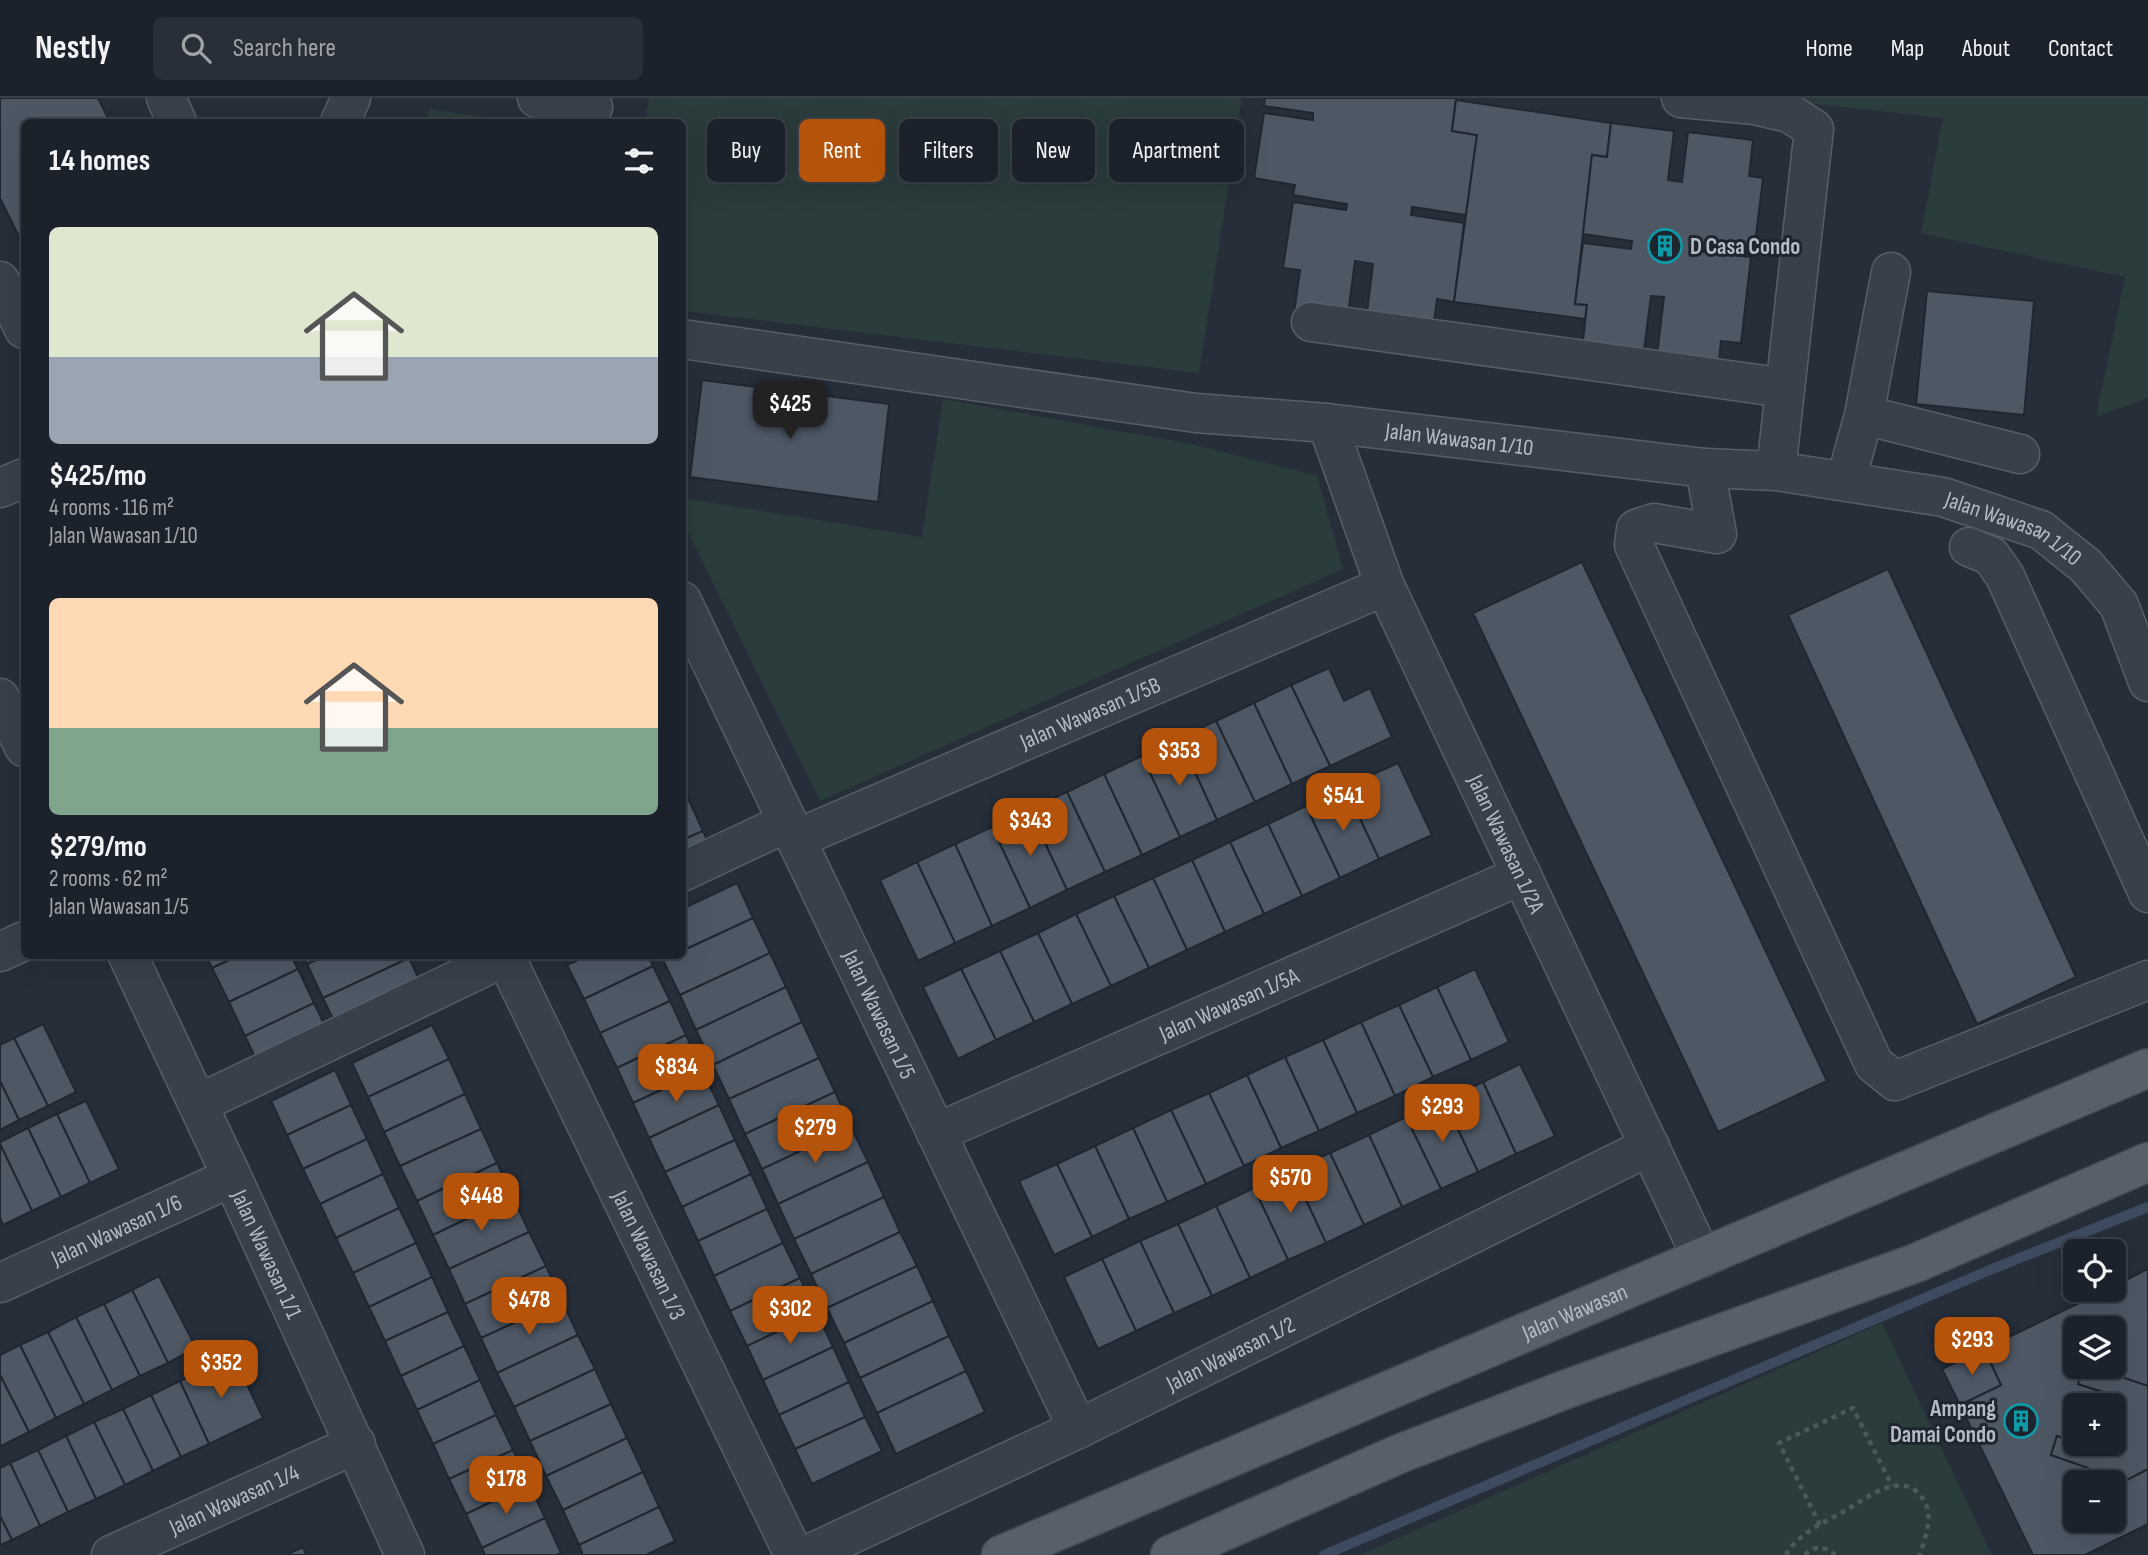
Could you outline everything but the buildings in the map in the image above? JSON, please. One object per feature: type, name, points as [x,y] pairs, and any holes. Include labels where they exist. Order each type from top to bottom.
[{"type":"main road","name":"Jalan Wawasan","points":[[1001,1555],[2148,1068]]},
{"type":"main road","points":[[1170,1555],[1399,1454],[1564,1390],[1916,1263],[2148,1162]]},
{"type":"street","points":[[166,98],[176,119]]},
{"type":"street","points":[[341,119],[351,98]]},
{"type":"street","points":[[537,98],[593,107]]},
{"type":"street","points":[[1681,98],[1755,105],[1789,113],[1814,129],[1776,471]]},
{"type":"street","points":[[1846,480],[1864,415],[1891,272]]},
{"type":"street","points":[[0,281],[21,323]]},
{"type":"street","points":[[1311,322],[1785,388]]},
{"type":"street","name":"Jalan Wawasan 1/10","points":[[686,340],[1196,413],[1327,423],[1705,468],[1776,471],[1943,497],[2041,530],[2086,566],[2119,605],[2148,682]]},
{"type":"street","points":[[1864,415],[2020,454]]},
{"type":"street","name":"Jalan Wawasan 1/2A","points":[[1327,423],[1385,586],[1702,1258]]},
{"type":"street","points":[[1705,468],[1717,534],[1654,523],[1636,529],[1634,545],[1874,1064],[1895,1081],[2148,980]]},
{"type":"street","points":[[0,488],[21,479]]},
{"type":"street","points":[[1969,547],[1991,556],[2005,576],[2148,893]]},
{"type":"street","name":"Jalan Wawasan 1/5B","points":[[686,870],[792,830],[1385,586]]},
{"type":"street","name":"Jalan Wawasan 1/5","points":[[686,609],[1078,1429]]},
{"type":"street","points":[[0,698],[21,741]]},
{"type":"street","name":"Jalan Wawasan 1/5A","points":[[936,1133],[1522,875]]},
{"type":"street","points":[[0,952],[21,943]]},
{"type":"street","name":"Jalan Wawasan 1/1","points":[[129,959],[356,1444],[405,1555]]},
{"type":"street","points":[[198,1104],[499,959]]},
{"type":"street","name":"Jalan Wawasan 1/3","points":[[506,959],[794,1555]]},
{"type":"street","name":"Jalan Wawasan 1/2","points":[[807,1555],[1078,1429],[1650,1146]]},
{"type":"street","name":"Jalan Wawasan 1/6","points":[[0,1283],[232,1177]]},
{"type":"street","name":"Jalan Wawasan 1/4","points":[[111,1555],[356,1444]]},
{"type":"path","points":[[1820,1525],[1779,1443],[1853,1408],[1892,1486]]},
{"type":"path","points":[[1786,1555],[1800,1536],[1892,1486],[1914,1488],[1928,1508],[1928,1530],[1920,1555]]},
{"type":"path","points":[[1805,1555],[1817,1547],[1829,1550],[1835,1555]]},
{"type":"shaded area","points":[[649,98],[1242,98],[1239,119],[1109,119],[1109,182],[1229,182],[1199,373],[686,311],[686,119],[646,119]]},
{"type":"shaded area","points":[[1806,98],[2148,98],[2148,398],[2096,417],[2125,277],[1921,233],[1943,118],[1805,103]]},
{"type":"shaded area","points":[[429,109],[499,119],[427,119]]},
{"type":"shaded area","points":[[943,399],[1191,444],[1317,476],[1343,569],[820,801],[686,528],[686,498],[922,537]]},
{"type":"shaded area","points":[[1882,1323],[1992,1555],[1360,1555]]},
{"type":"waterway","points":[[1324,1555],[1990,1270],[2148,1207]]},
{"type":"place","name":"D Casa Condo","points":[[1665,246]]},
{"type":"place","name":"Ampang Damai Condo","points":[[2021,1421]]}]
